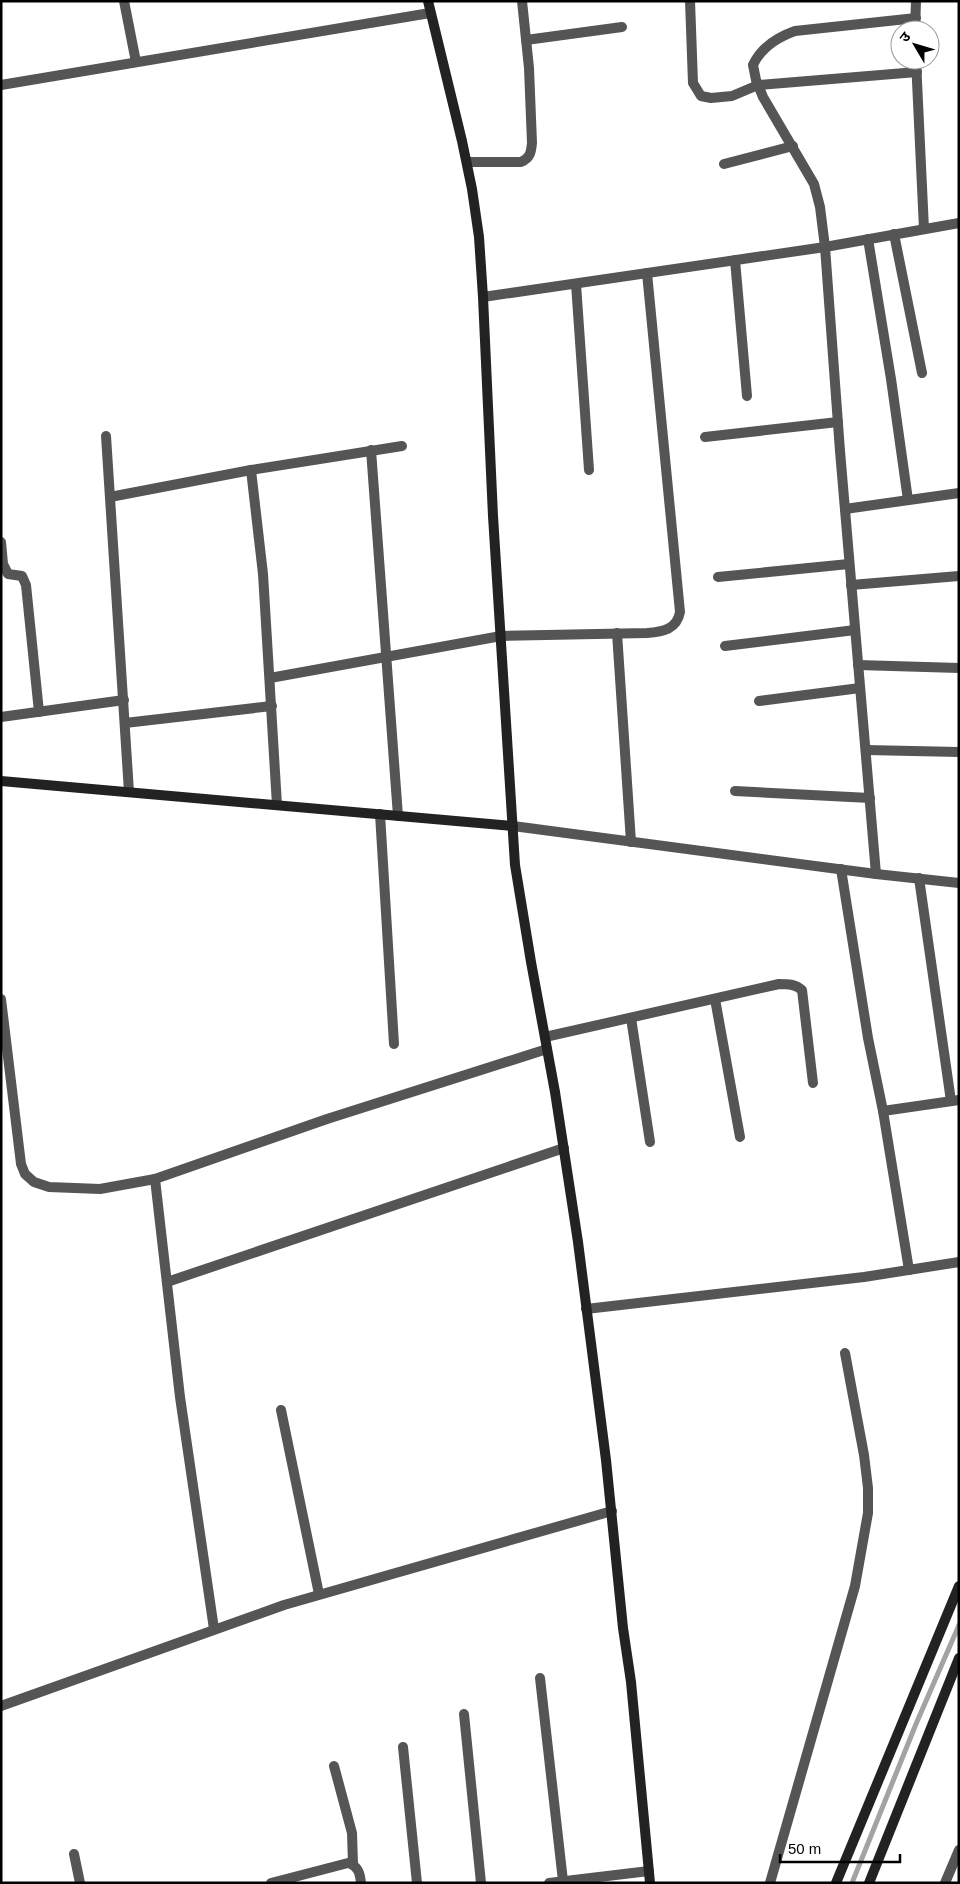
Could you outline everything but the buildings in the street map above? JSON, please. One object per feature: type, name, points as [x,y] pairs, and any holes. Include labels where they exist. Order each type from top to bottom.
[{"type":"street","points":[[124,1],[136,62]]},
{"type":"street","points":[[428,1],[467,162],[479,237],[493,516],[513,826],[520,898],[564,1148],[578,1242],[612,1511],[616,1572],[631,1682],[650,1883]]},
{"type":"street","points":[[467,162],[521,162],[530,154],[532,144],[530,96],[522,1]]},
{"type":"street","points":[[690,1],[693,83],[701,96],[711,98],[732,96],[758,85],[917,72],[924,229]]},
{"type":"street","points":[[876,874],[825,247],[820,207],[815,189],[793,146],[763,97],[753,65],[770,44],[783,35],[810,29],[916,18],[916,1]]},
{"type":"street","points":[[1,85],[430,13]]},
{"type":"street","points":[[526,40],[622,27]]},
{"type":"street","points":[[724,164],[793,146]]},
{"type":"street","points":[[483,297],[825,247],[959,223]]},
{"type":"street","points":[[894,234],[922,374]]},
{"type":"street","points":[[868,239],[891,379],[908,500]]},
{"type":"street","points":[[735,260],[747,396]]},
{"type":"street","points":[[270,678],[501,636],[647,633],[667,630],[679,620],[680,612],[647,273]]},
{"type":"street","points":[[576,284],[589,470]]},
{"type":"street","points":[[705,437],[838,422]]},
{"type":"street","points":[[106,436],[129,792]]},
{"type":"street","points":[[110,497],[251,470],[402,446]]},
{"type":"street","points":[[371,450],[398,816]]},
{"type":"street","points":[[251,470],[263,574],[277,805]]},
{"type":"street","points":[[845,509],[959,493]]},
{"type":"street","points":[[1,542],[4,574],[22,576],[26,585],[39,712]]},
{"type":"street","points":[[718,577],[850,564]]},
{"type":"street","points":[[851,585],[959,576]]},
{"type":"street","points":[[725,646],[855,630]]},
{"type":"street","points":[[617,633],[631,842]]},
{"type":"street","points":[[858,665],[959,668]]},
{"type":"street","points":[[759,701],[860,688]]},
{"type":"street","points":[[1,717],[124,700]]},
{"type":"street","points":[[125,723],[272,706]]},
{"type":"street","points":[[866,750],[959,752]]},
{"type":"street","points":[[1,780],[513,826],[876,874],[959,882]]},
{"type":"street","points":[[735,791],[870,798]]},
{"type":"street","points":[[380,814],[394,1044]]},
{"type":"street","points":[[841,869],[868,1038],[883,1111],[909,1270]]},
{"type":"street","points":[[883,1111],[955,1101],[919,878]]},
{"type":"street","points":[[545,1038],[779,984],[798,986],[802,990],[813,1083]]},
{"type":"street","points":[[1,999],[21,1164],[26,1174],[34,1182],[49,1187],[100,1189],[155,1179],[328,1119],[547,1049]]},
{"type":"street","points":[[715,999],[740,1137]]},
{"type":"street","points":[[631,1018],[650,1142]]},
{"type":"street","points":[[167,1282],[564,1148]]},
{"type":"street","points":[[155,1179],[180,1397],[214,1629]]},
{"type":"street","points":[[586,1309],[864,1277],[959,1262]]},
{"type":"street","points":[[770,1883],[855,1586],[868,1514],[868,1488],[864,1455],[845,1353]]},
{"type":"street","points":[[282,1410],[319,1594]]},
{"type":"street","points":[[1,1706],[214,1629],[319,1594],[612,1511]]},
{"type":"street","points":[[836,1883],[959,1586]]},
{"type":"street","points":[[869,1883],[959,1658]]},
{"type":"street","points":[[540,1678],[563,1881]]},
{"type":"street","points":[[464,1714],[481,1883]]},
{"type":"street","points":[[403,1747],[416,1883]]},
{"type":"street","points":[[334,1766],[352,1833],[353,1864]]},
{"type":"street","points":[[945,1883],[959,1850]]},
{"type":"street","points":[[74,1854],[80,1883]]},
{"type":"street","points":[[271,1883],[338,1864],[348,1863],[358,1868],[361,1883]]},
{"type":"street","points":[[548,1883],[649,1871]]},
{"type":"waterway","points":[[852,1883],[916,1724],[959,1625]]}]
